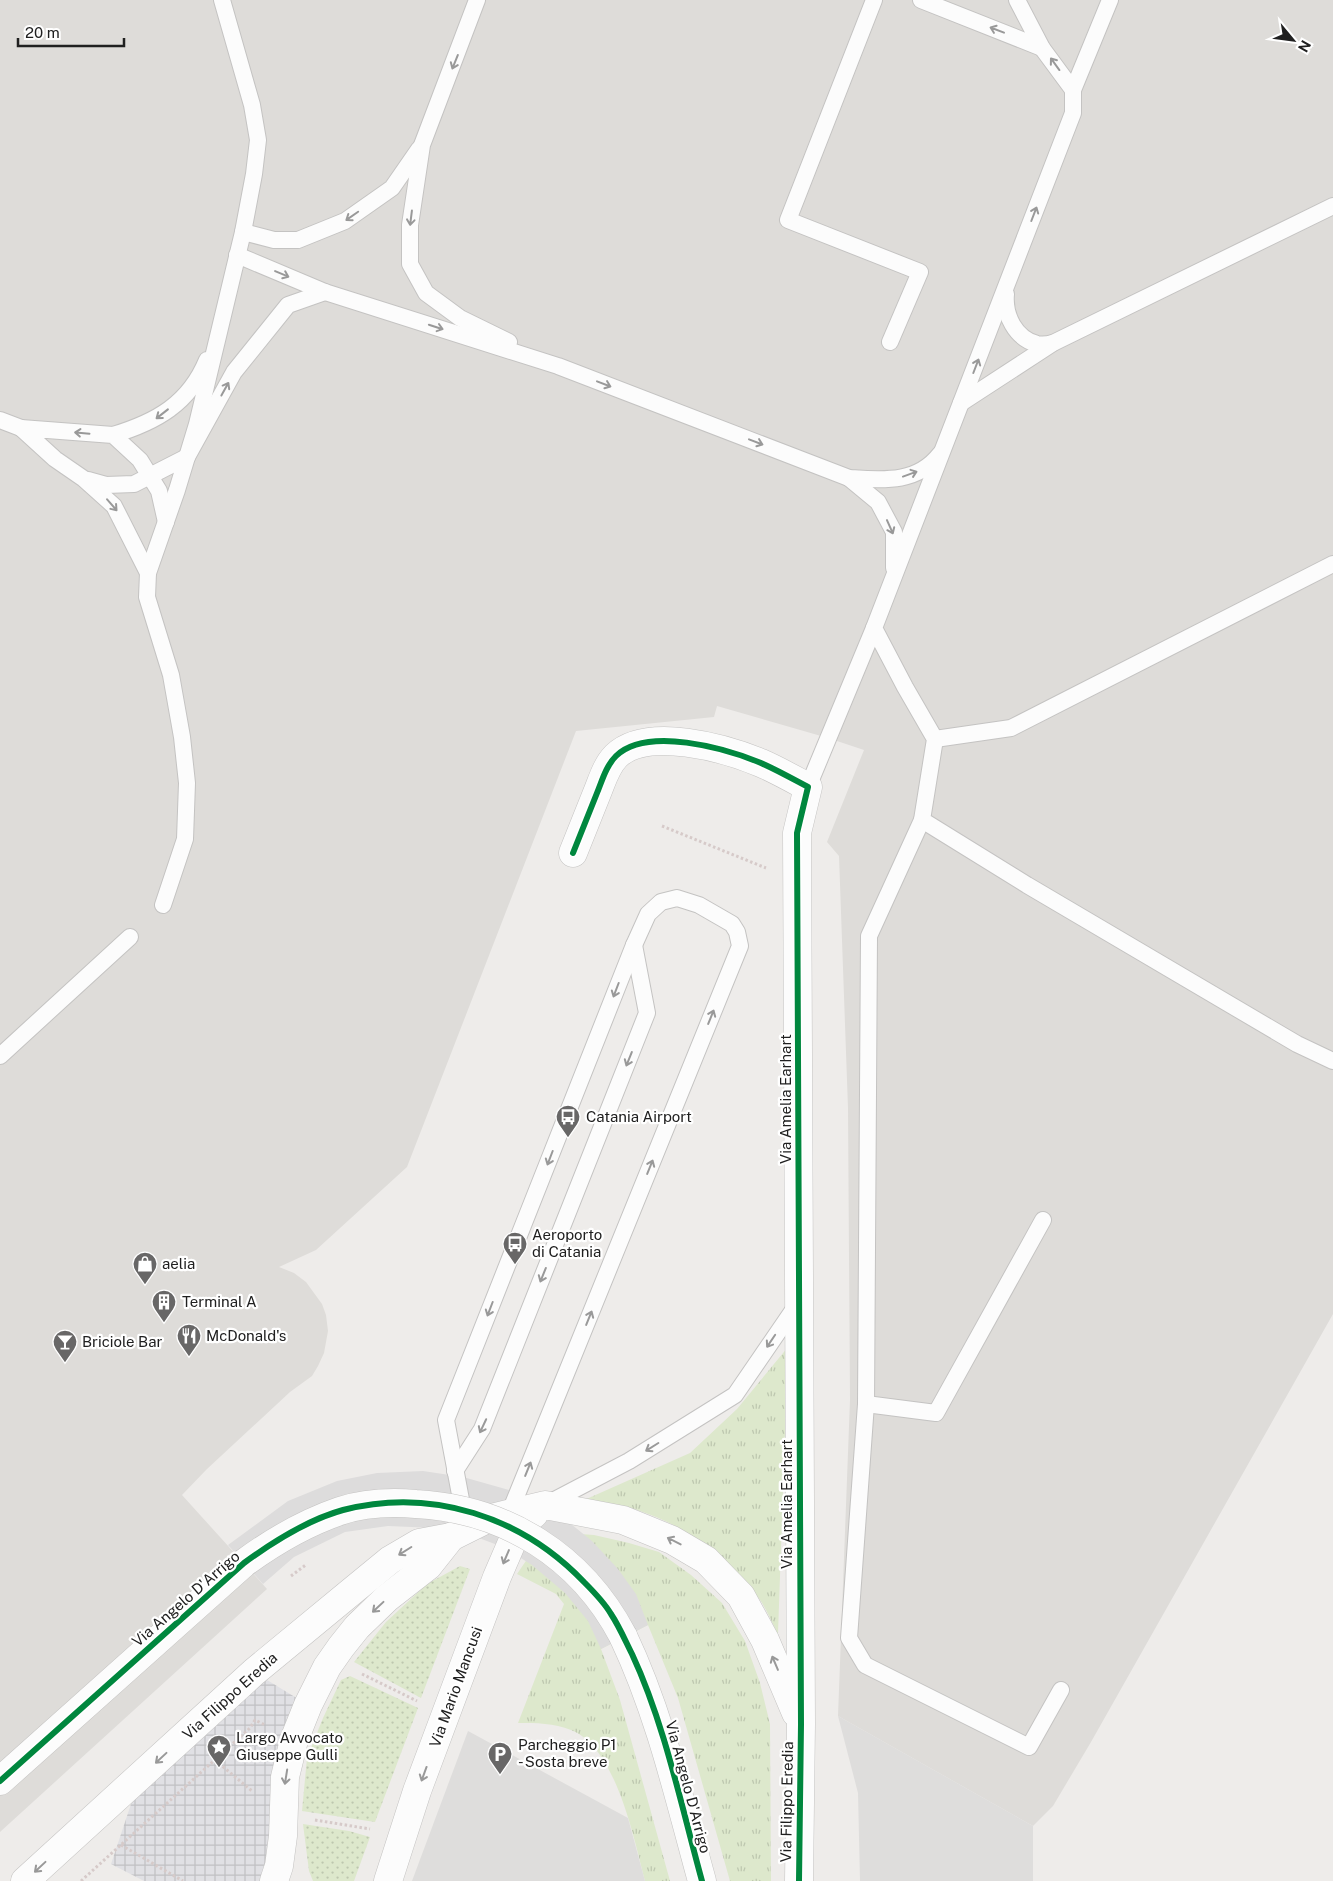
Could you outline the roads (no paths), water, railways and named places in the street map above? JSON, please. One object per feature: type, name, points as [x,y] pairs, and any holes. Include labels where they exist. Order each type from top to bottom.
[{"type":"street","points":[[573,854],[606,772],[615,757],[628,747],[642,742],[665,741],[689,744],[738,754],[779,771],[808,788]]},
{"type":"street","name":"Via Amelia Earhart","points":[[801,1724],[797,833],[808,788]]},
{"type":"street","name":"Via Angelo D'Arrigo","points":[[0,1780],[244,1563],[287,1534],[342,1510],[365,1505],[396,1502],[454,1508],[502,1522],[526,1534],[572,1569],[611,1613],[640,1670],[656,1717],[702,1881]]},
{"type":"street","name":"Via Filippo Eredia","points":[[25,1881],[254,1672],[390,1560],[419,1542],[456,1535],[487,1519],[545,1505],[623,1520],[672,1540],[706,1560],[741,1596],[765,1640],[801,1724],[799,1881]]},
{"type":"street","name":"Via Mario Mancusi","points":[[388,1881],[417,1791],[497,1577],[519,1526],[545,1505]]},
{"type":"street","points":[[278,1876],[284,1836],[285,1777],[294,1740],[317,1686],[341,1646],[357,1626],[387,1598],[428,1566],[456,1535]]},
{"type":"lane","points":[[163,905],[185,839],[187,783],[171,675],[147,597],[148,573],[197,424],[243,232],[254,174],[258,140],[252,105],[222,0]]},
{"type":"lane","points":[[478,0],[422,145],[410,225],[410,264],[426,293],[460,318],[558,366]]},
{"type":"lane","points":[[466,32],[483,0]]},
{"type":"lane","points":[[874,0],[788,220],[920,272],[890,342]]},
{"type":"lane","points":[[921,0],[1042,48]]},
{"type":"lane","points":[[1017,0],[1042,48],[1073,90]]},
{"type":"lane","points":[[808,788],[893,581],[962,403],[1072,113],[1073,90],[1110,0]]},
{"type":"lane","points":[[243,232],[274,240],[298,240],[345,222],[392,188],[422,145]]},
{"type":"lane","points":[[962,403],[1054,344],[1333,206]]},
{"type":"lane","points":[[237,255],[325,292],[558,366],[849,478],[890,480],[912,474],[927,467],[939,456],[945,446]]},
{"type":"lane","points":[[1007,283],[1005,305],[1010,323],[1023,336],[1037,344],[1054,344]]},
{"type":"lane","points":[[84,479],[106,486],[134,484],[187,457],[234,372],[288,304],[325,292]]},
{"type":"lane","points":[[0,420],[21,428],[113,435],[155,420],[183,398],[203,370],[219,333]]},
{"type":"lane","points":[[21,428],[55,459],[84,479],[114,506],[148,573]]},
{"type":"lane","points":[[113,435],[140,460],[150,476],[159,491],[166,522]]},
{"type":"lane","points":[[849,478],[878,502],[894,532],[895,563],[893,581]]},
{"type":"lane","points":[[935,739],[1011,728],[1333,564]]},
{"type":"lane","points":[[874,628],[935,739],[922,820],[869,936],[866,1404],[849,1638],[865,1665],[1030,1747],[1062,1690]]},
{"type":"lane","points":[[922,820],[1027,885],[1297,1044],[1333,1061]]},
{"type":"lane","points":[[456,1535],[462,1505],[446,1420],[634,945],[648,914],[661,902],[677,898],[699,905],[732,924],[737,932],[740,946],[509,1514]]},
{"type":"lane","points":[[0,1056],[130,937]]},
{"type":"lane","points":[[456,1471],[482,1429],[647,1013],[634,945]]},
{"type":"lane","points":[[866,1404],[936,1413],[1043,1220]]},
{"type":"lane","points":[[545,1505],[629,1461],[735,1395],[799,1301]]},
{"type":"place","name":"Catania Airport","points":[[568,1138]]},
{"type":"place","name":"Aeroporto di Catania","points":[[515,1265]]},
{"type":"place","name":"aelia","points":[[145,1285]]},
{"type":"place","name":"Terminal A","points":[[164,1323]]},
{"type":"place","name":"McDonald's","points":[[189,1357]]},
{"type":"place","name":"Briciole Bar","points":[[65,1363]]},
{"type":"place","name":"Largo Avvocato Giuseppe Gulli","points":[[219,1768]]},
{"type":"place","name":"Parcheggio P1 - Sosta breve","points":[[500,1775]]}]
